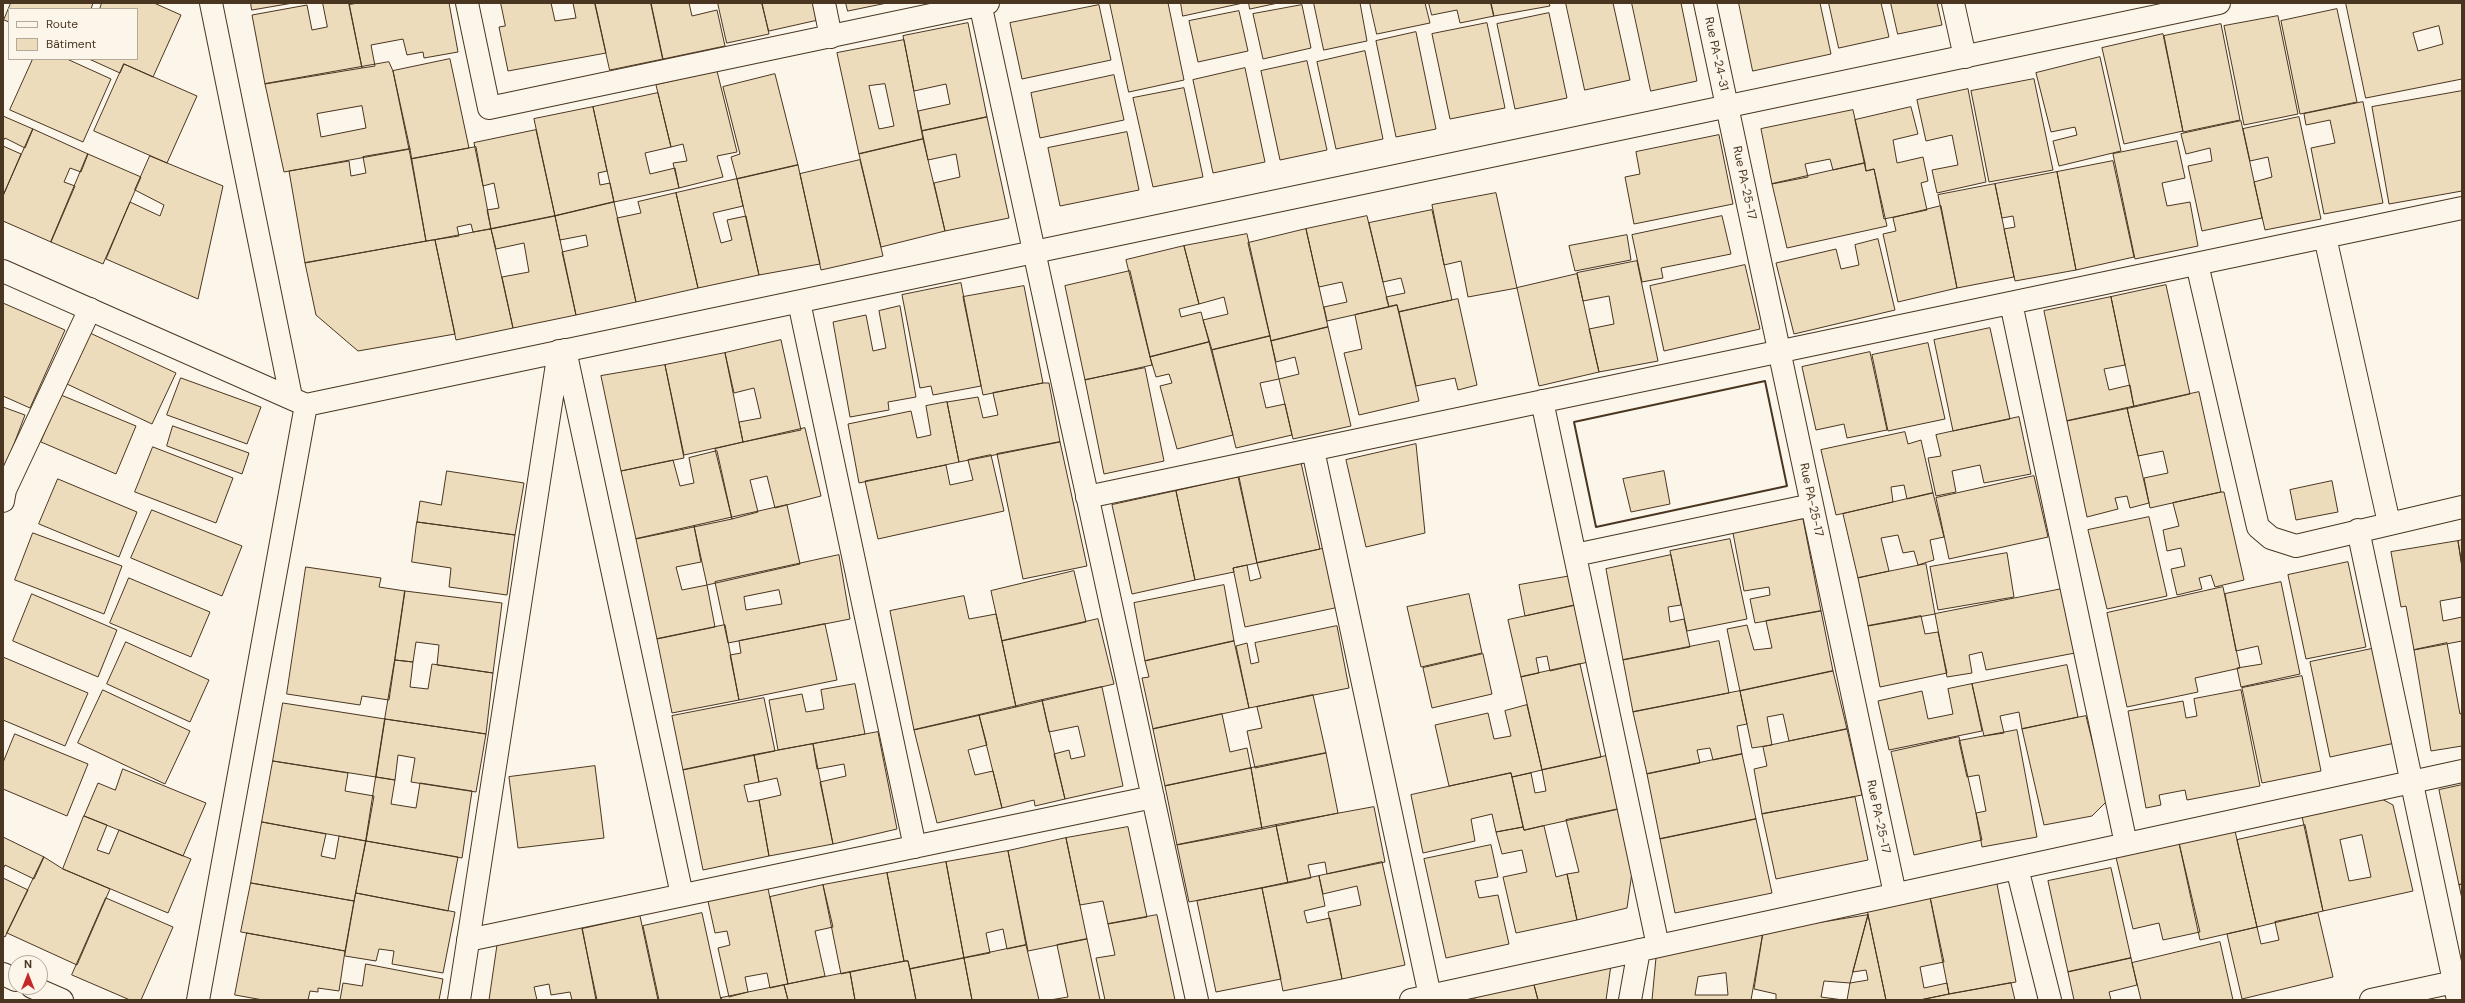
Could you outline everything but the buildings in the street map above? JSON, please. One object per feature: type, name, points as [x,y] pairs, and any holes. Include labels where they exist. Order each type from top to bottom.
[{"type":"street","points":[[198,1000],[298,401],[211,3]]},
{"type":"street","points":[[467,3],[489,108],[983,4],[1033,252],[1197,1000]]},
{"type":"street","points":[[824,3],[831,36]]},
{"type":"street","name":"Rue PA-24-31","points":[[1705,3],[1727,106]]},
{"type":"street","points":[[1953,3],[1965,57]]},
{"type":"street","points":[[3,270],[298,401],[562,351],[799,302],[2219,3]]},
{"type":"street","name":"Rue PA-25-17","points":[[1727,106],[1895,894]]},
{"type":"street","points":[[1087,497],[2462,208]]},
{"type":"street","points":[[2325,237],[2389,524]]},
{"type":"street","points":[[2197,264],[2258,527],[2271,538],[2296,546],[2358,530],[2462,507]]},
{"type":"street","points":[[799,302],[915,847]]},
{"type":"street","points":[[2011,303],[2126,844]]},
{"type":"street","points":[[3,501],[4,490],[90,309]]},
{"type":"street","points":[[562,351],[682,895]]},
{"type":"street","points":[[459,1000],[562,351]]},
{"type":"street","points":[[1542,401],[1575,555],[1648,948],[1630,1000]]},
{"type":"street","points":[[1313,450],[1420,998],[2462,770]]},
{"type":"street","points":[[1575,555],[1812,505]]},
{"type":"street","points":[[2358,530],[2456,991],[2371,1000]]},
{"type":"street","points":[[468,940],[1153,797]]},
{"type":"street","points":[[2018,868],[2050,1000]]},
{"type":"street","points":[[48,994],[62,1000]]},
{"type":"wall","points":[[1765,381],[1787,486],[1596,527],[1574,422],[1765,381]]}]
